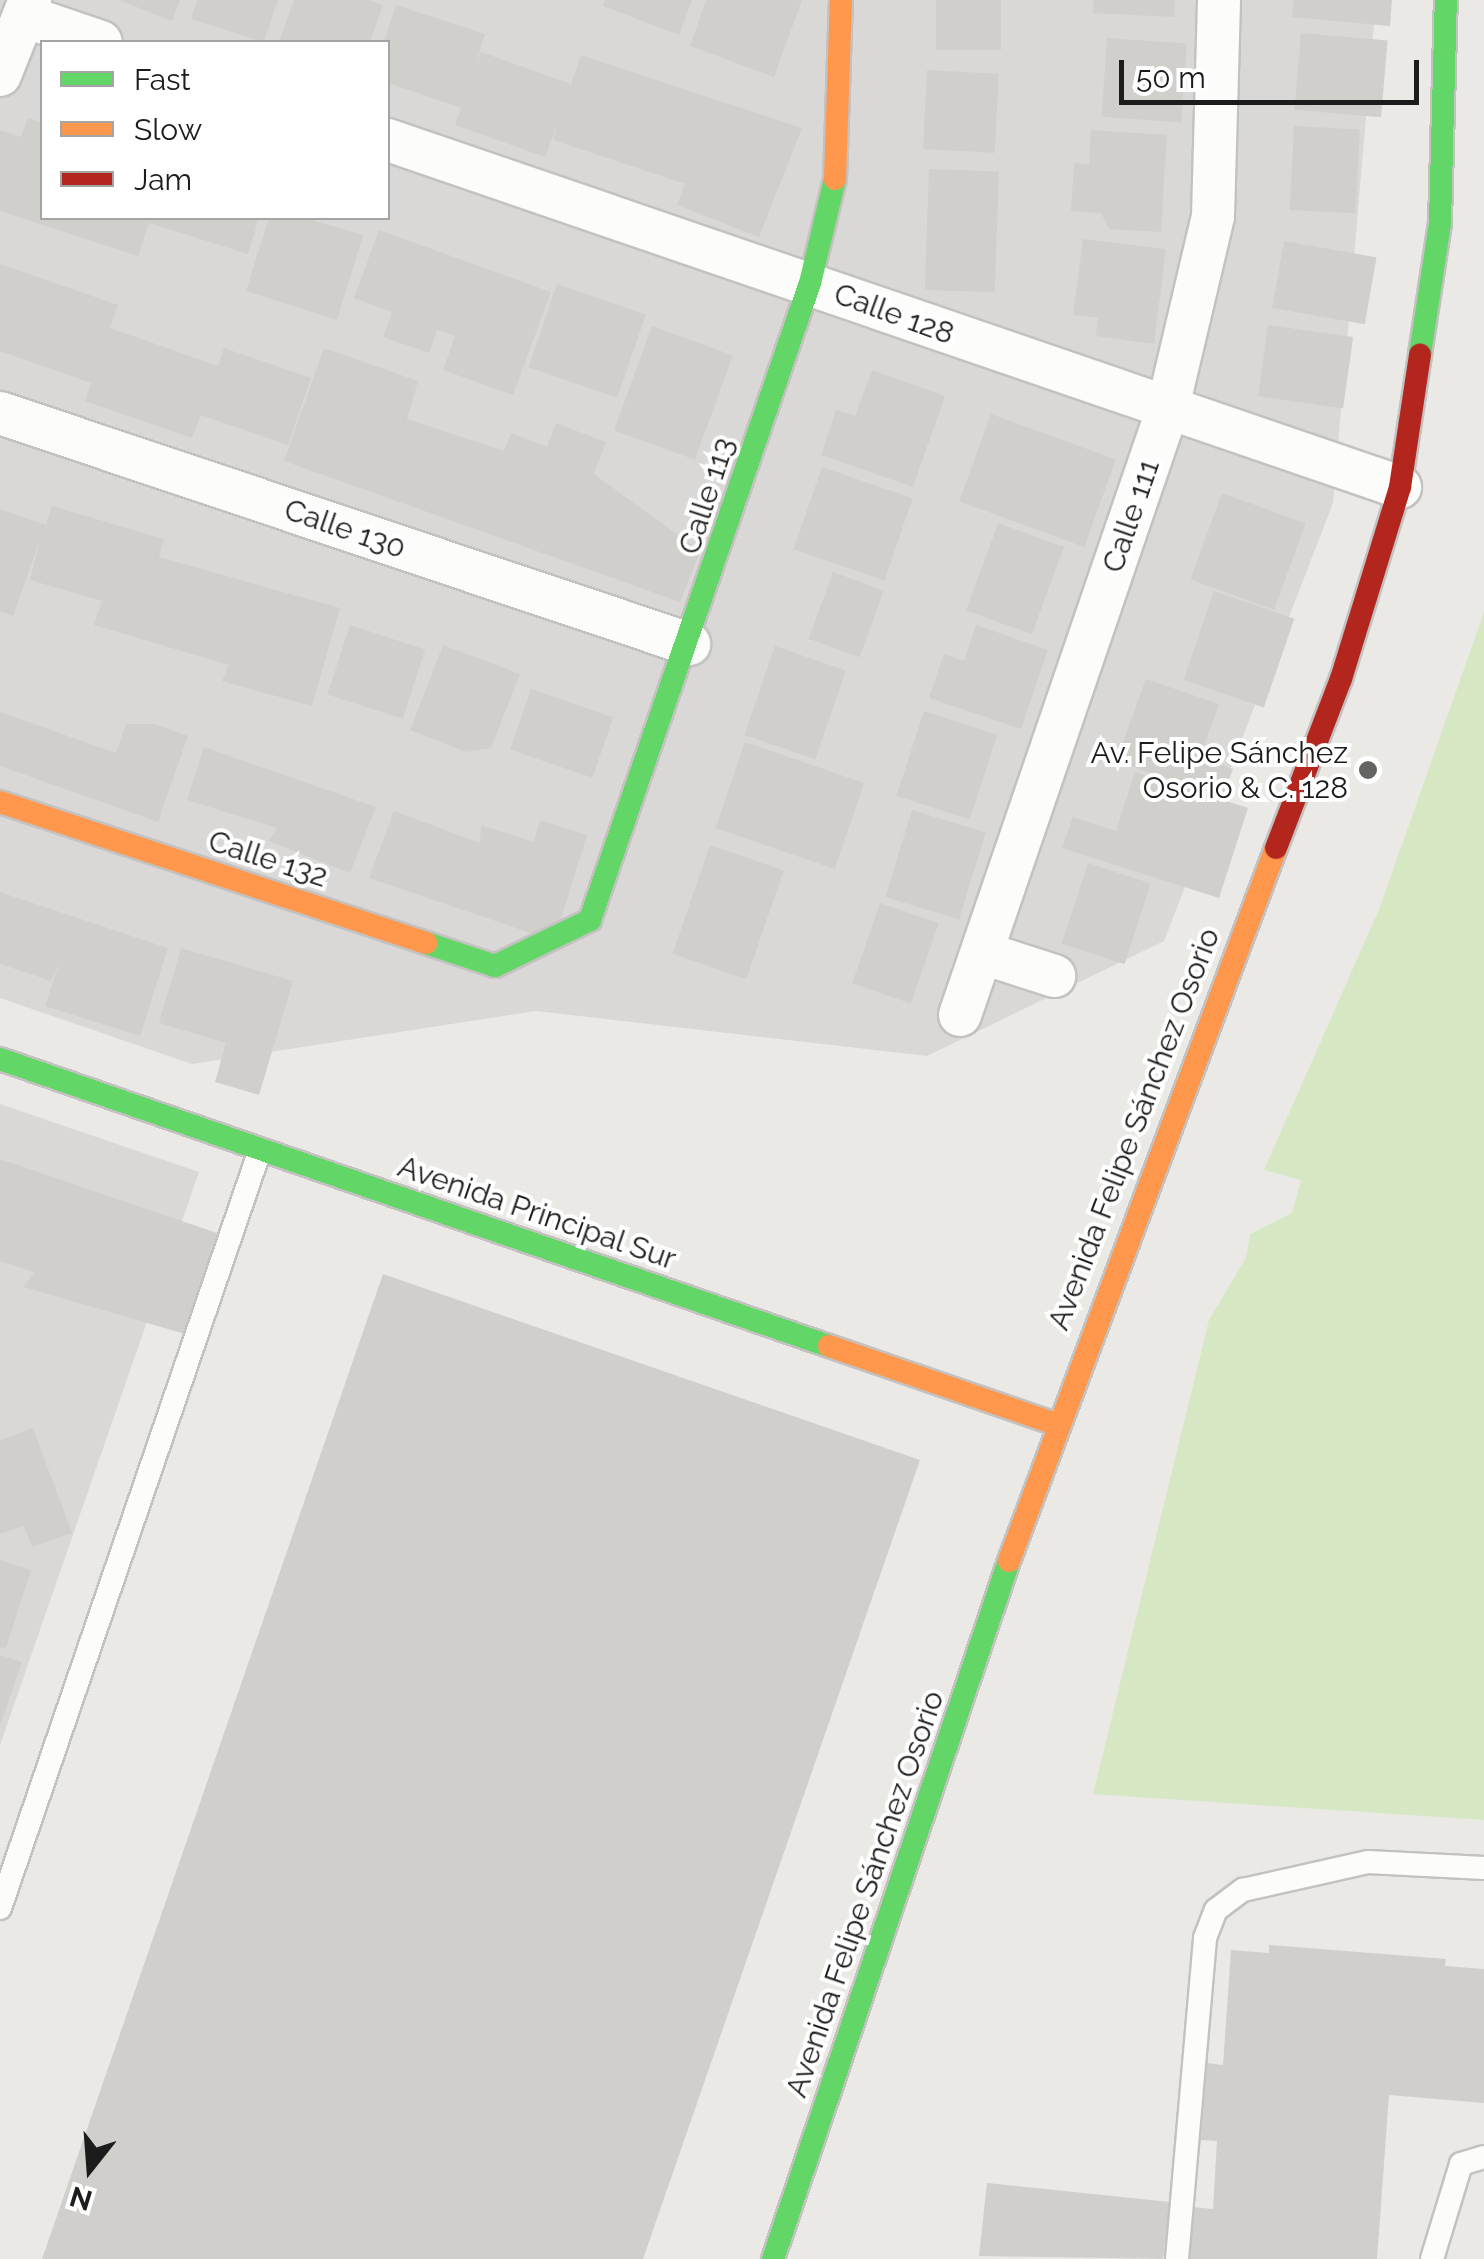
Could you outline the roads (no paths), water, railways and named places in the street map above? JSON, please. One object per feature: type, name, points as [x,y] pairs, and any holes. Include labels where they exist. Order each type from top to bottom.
[{"type":"street","name":"Calle 113","points":[[517,956],[590,920],[689,644],[810,284],[838,168],[840,0]]},
{"type":"street","name":"Calle 111","points":[[960,1015],[1167,411],[1214,216],[1219,0]]},
{"type":"street","name":"Avenida Felipe Sánchez Osorio","points":[[773,2259],[1055,1424],[1341,680],[1400,487],[1440,223],[1446,0]]},
{"type":"street","points":[[0,75],[27,8],[97,40]]},
{"type":"street","name":"Calle 128","points":[[390,141],[1167,411],[1400,487]]},
{"type":"street","name":"Calle 130","points":[[0,413],[689,644]]},
{"type":"street","name":"Calle 132","points":[[0,802],[495,966],[517,956]]},
{"type":"street","points":[[983,953],[1054,976]]},
{"type":"street","name":"Avenida Principal Sur","points":[[0,1060],[1055,1424]]},
{"type":"lane","points":[[0,1908],[260,1150]]},
{"type":"lane","points":[[1178,2259],[1205,1938],[1216,1910],[1243,1890],[1368,1862],[1484,1868]]},
{"type":"lane","points":[[1432,2259],[1461,2164],[1484,2157]]},
{"type":"place","name":"Av. Felipe Sánchez Osorio & C. 128","points":[[1368,770]]}]
